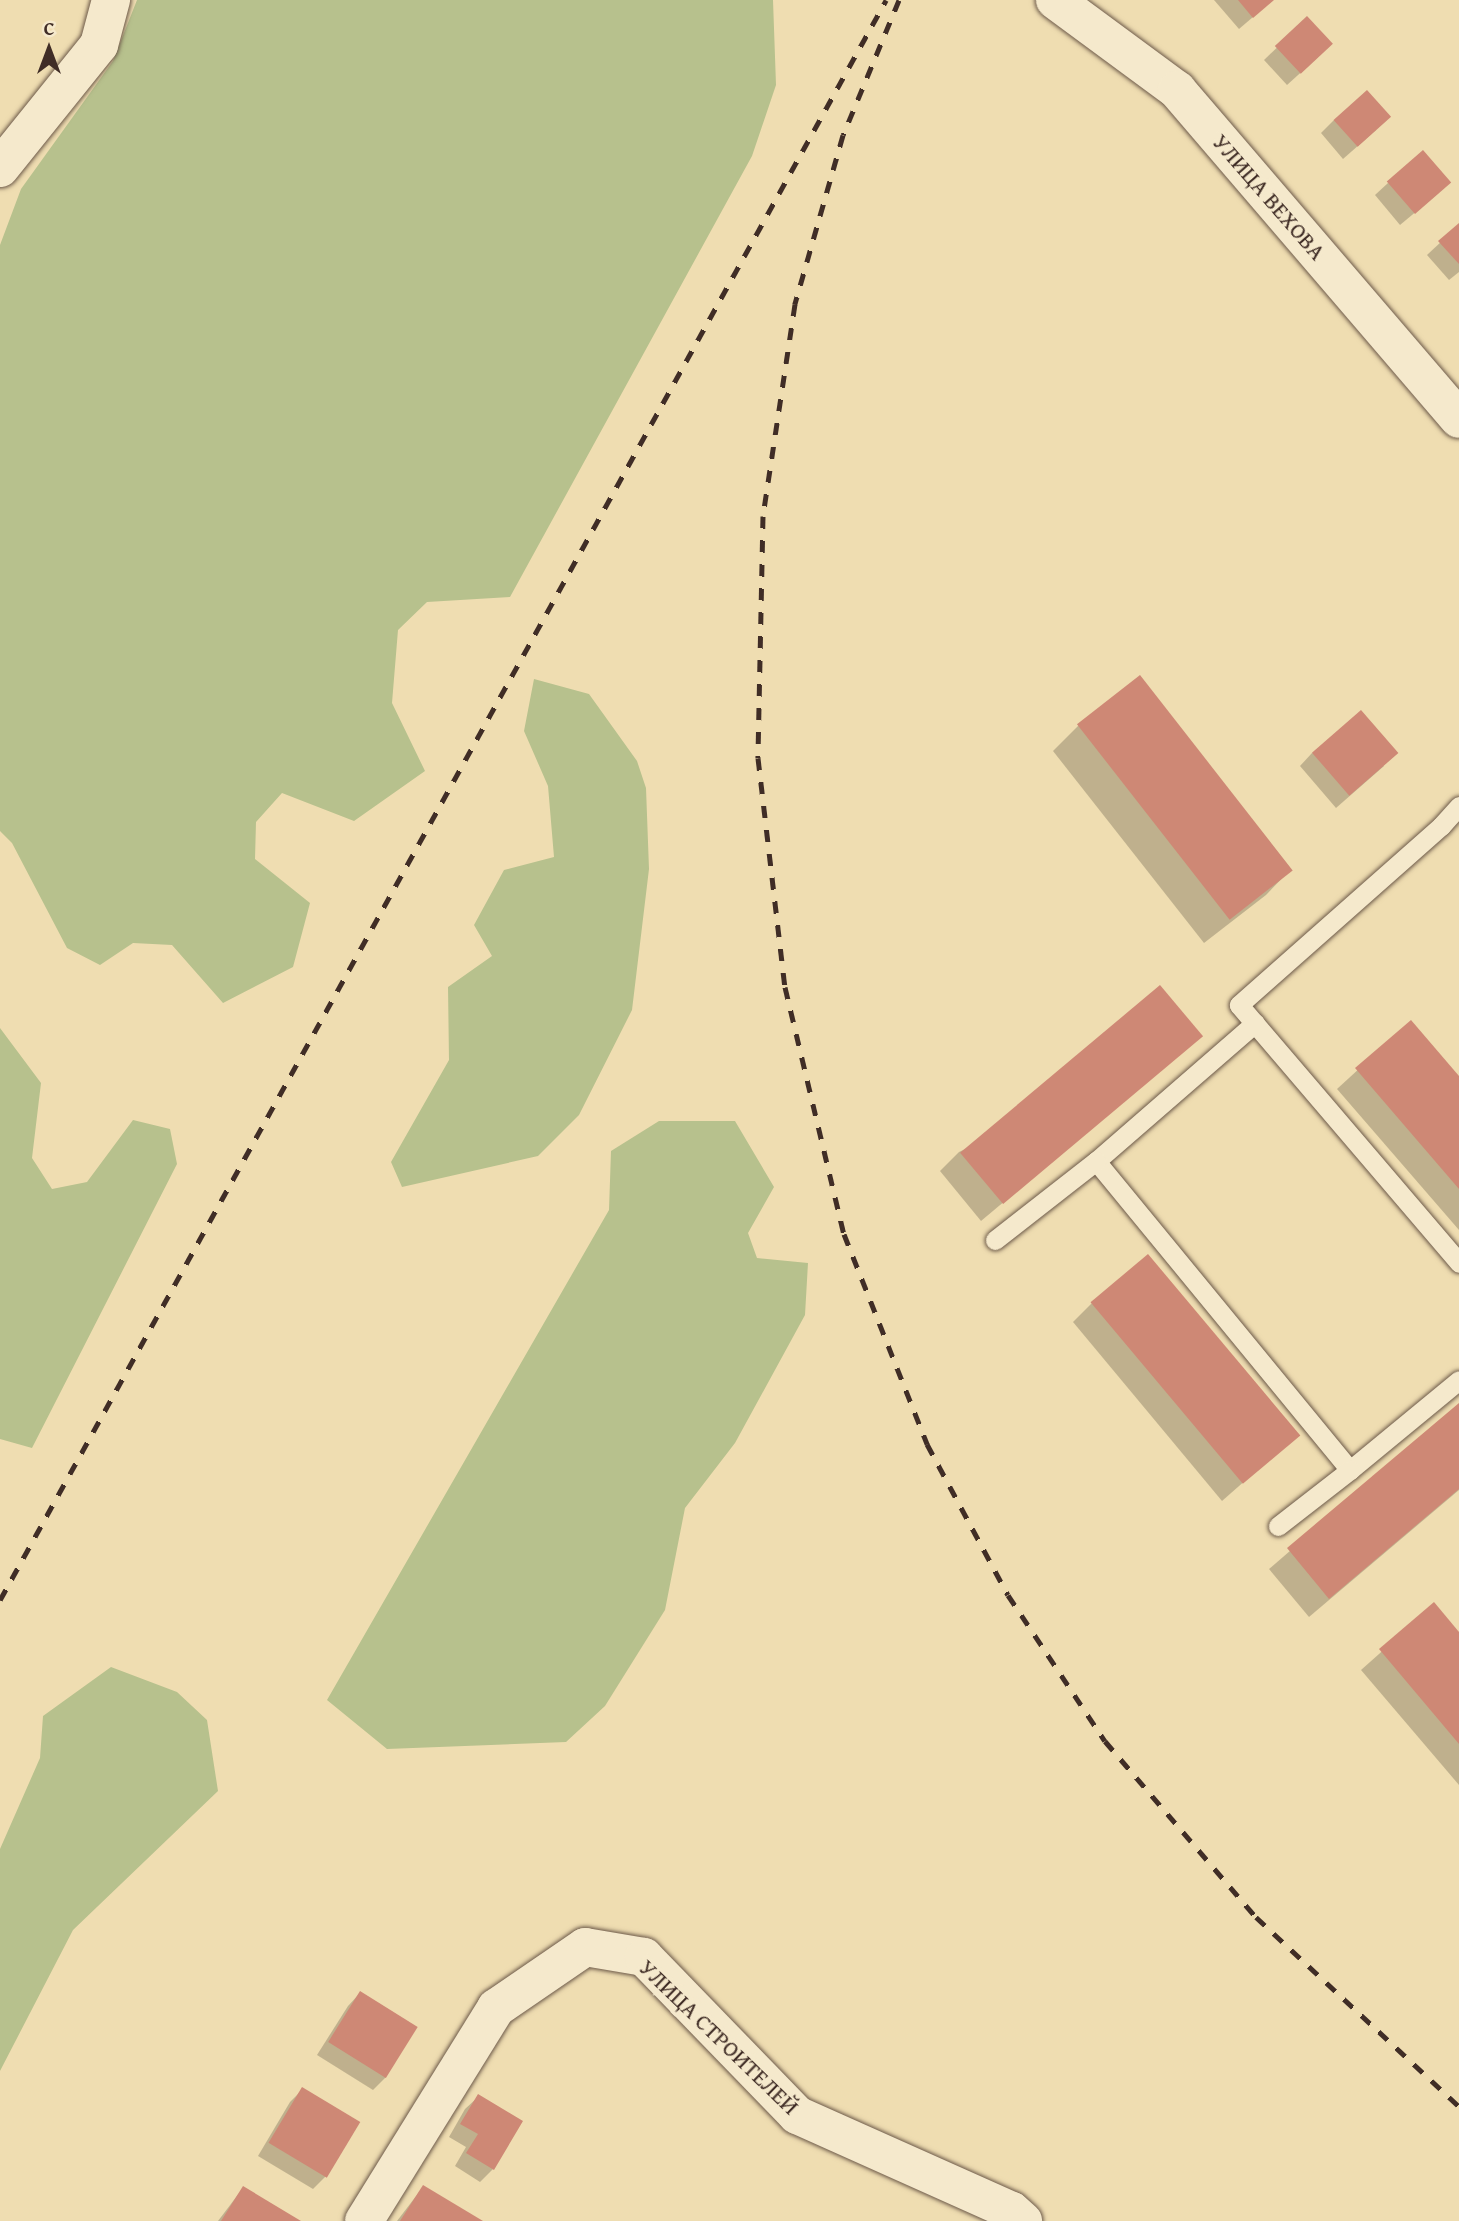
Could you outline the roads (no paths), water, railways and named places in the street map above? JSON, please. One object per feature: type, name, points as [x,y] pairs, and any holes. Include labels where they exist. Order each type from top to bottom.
[{"type":"street","points":[[0,168],[99,45],[111,0]]},
{"type":"street","name":"УЛИЦА ВЕХОВА","points":[[1055,0],[1177,90],[1459,419]]},
{"type":"street","name":"УЛИЦА СТРОИТЕЛЕЙ","points":[[364,2221],[496,2008],[586,1947],[644,1957],[797,2115],[1012,2211],[1023,2221]]},
{"type":"lane","points":[[1459,806],[1441,826],[1240,1005],[1459,1263]]},
{"type":"lane","points":[[995,1240],[1096,1161],[1255,1023]]},
{"type":"lane","points":[[1096,1161],[1350,1470]]},
{"type":"lane","points":[[1278,1526],[1459,1380]]},
{"type":"railway","points":[[0,1600],[886,0]]},
{"type":"railway","points":[[899,0],[843,135],[795,304],[763,516],[758,758],[785,987],[844,1234],[927,1444],[1008,1595],[1105,1741],[1256,1917],[1459,2106]]}]
